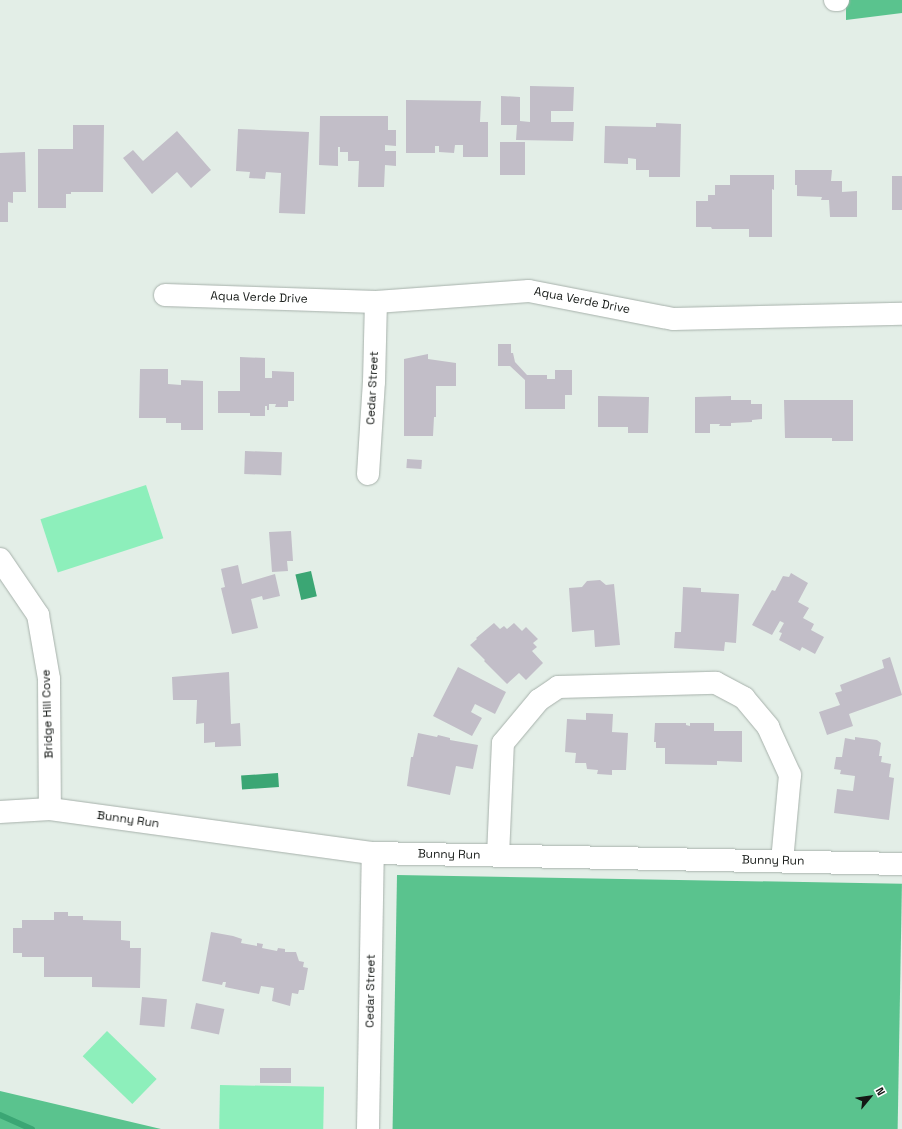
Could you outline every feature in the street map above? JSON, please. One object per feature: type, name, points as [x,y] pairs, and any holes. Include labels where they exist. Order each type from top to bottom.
[{"type":"street","name":"Aqua Verde Drive","points":[[165,295],[376,302],[529,291],[673,319],[902,314]]},
{"type":"street","name":"Cedar Street","points":[[368,474],[374,382],[376,302]]},
{"type":"street","name":"Bridge Hill Cove","points":[[0,559],[38,614],[49,679],[50,809]]},
{"type":"street","points":[[498,856],[503,743],[539,700],[558,687],[716,683],[744,698],[768,726],[790,775],[782,861]]},
{"type":"street","name":"Bunny Run","points":[[0,812],[50,809],[373,853],[902,864]]},
{"type":"street","name":"Cedar Street","points":[[368,1129],[373,853]]},
{"type":"shaded area","points":[[846,0],[902,0],[902,13],[846,20]]},
{"type":"shaded area","points":[[146,485],[163,538],[58,573],[40,519]]},
{"type":"shaded area","points":[[311,571],[317,596],[301,600],[295,575]]},
{"type":"shaded area","points":[[278,773],[279,787],[242,790],[241,776]]},
{"type":"shaded area","points":[[397,875],[902,884],[898,1129],[393,1129]]},
{"type":"shaded area","points":[[107,1031],[157,1079],[132,1104],[83,1056]]},
{"type":"shaded area","points":[[220,1085],[324,1087],[323,1129],[219,1129]]},
{"type":"shaded area","points":[[0,1091],[161,1129],[0,1129]]},
{"type":"building","points":[[530,86],[574,87],[573,111],[551,111],[551,122],[574,122],[573,141],[516,140],[517,125],[501,125],[501,96],[520,97],[520,121],[530,122]]},
{"type":"building","points":[[406,100],[481,101],[480,122],[488,122],[488,157],[463,157],[463,145],[455,145],[454,153],[439,152],[439,146],[435,146],[435,153],[406,153]]},
{"type":"building","points":[[320,116],[388,116],[388,130],[396,130],[396,146],[385,145],[385,151],[396,151],[396,166],[385,165],[384,187],[358,187],[359,161],[348,161],[348,152],[340,152],[340,147],[338,147],[338,166],[319,165]]},
{"type":"building","points":[[656,123],[681,124],[680,177],[649,177],[649,170],[636,170],[636,159],[628,158],[628,164],[604,163],[605,126],[656,127]]},
{"type":"building","points":[[73,125],[104,125],[103,192],[71,192],[71,194],[66,194],[66,208],[38,208],[38,149],[73,149]]},
{"type":"building","points":[[238,129],[309,132],[305,214],[279,213],[281,173],[266,172],[265,179],[249,178],[250,172],[236,171]]},
{"type":"building","points":[[177,131],[211,170],[191,188],[177,172],[152,194],[123,158],[133,150],[143,161]]},
{"type":"building","points":[[500,142],[525,142],[525,175],[500,175]]},
{"type":"building","points":[[25,152],[26,192],[13,192],[13,203],[8,202],[8,222],[0,222],[0,153]]},
{"type":"building","points":[[795,170],[832,170],[831,181],[842,181],[842,192],[857,191],[857,217],[830,217],[829,200],[821,200],[822,197],[797,196]]},
{"type":"building","points":[[730,175],[774,175],[774,190],[772,189],[772,237],[749,237],[749,229],[712,229],[711,227],[696,227],[696,201],[708,201],[708,195],[715,195],[715,185],[730,185]]},
{"type":"building","points":[[892,176],[902,176],[902,210],[892,210]]},
{"type":"building","points":[[498,344],[511,344],[511,353],[513,353],[515,362],[527,375],[547,375],[547,379],[555,379],[555,370],[572,370],[572,395],[565,395],[565,409],[525,409],[525,380],[510,366],[498,366]]},
{"type":"building","points":[[428,354],[428,359],[456,363],[456,386],[436,386],[436,417],[434,417],[433,436],[404,436],[404,359]]},
{"type":"building","points":[[240,357],[265,358],[265,378],[272,378],[272,371],[294,372],[294,401],[288,401],[288,407],[275,407],[276,404],[269,404],[269,410],[267,410],[267,406],[265,406],[265,416],[250,416],[250,413],[218,413],[218,391],[240,391]]},
{"type":"building","points":[[140,369],[168,369],[168,384],[181,385],[181,380],[203,381],[203,430],[181,430],[181,423],[166,423],[166,418],[139,418]]},
{"type":"building","points":[[598,396],[649,397],[648,433],[628,433],[628,427],[598,427]]},
{"type":"building","points":[[731,396],[731,400],[751,400],[751,404],[762,404],[762,419],[752,420],[752,422],[731,423],[731,426],[710,424],[710,433],[695,433],[695,397]]},
{"type":"building","points":[[784,400],[853,400],[853,441],[832,441],[832,438],[785,438]]},
{"type":"building","points":[[245,451],[282,452],[281,475],[244,474]]},
{"type":"building","points":[[407,459],[422,460],[421,469],[406,468]]},
{"type":"building","points":[[291,531],[293,561],[287,561],[288,571],[272,572],[269,532]]},
{"type":"building","points":[[238,565],[242,584],[275,574],[280,596],[263,600],[262,596],[251,599],[258,628],[232,634],[221,588],[225,587],[221,569]]},
{"type":"building","points":[[791,573],[808,583],[798,602],[809,608],[803,618],[814,624],[811,630],[824,637],[815,654],[802,647],[800,651],[779,640],[782,633],[779,632],[784,623],[780,621],[772,635],[752,625],[772,590],[775,591],[783,576],[789,577]]},
{"type":"building","points":[[600,580],[606,585],[614,584],[620,645],[595,647],[594,630],[572,632],[569,588],[582,587],[587,581]]},
{"type":"building","points":[[683,587],[701,588],[701,592],[739,594],[736,643],[725,642],[724,651],[674,648],[675,632],[681,632]]},
{"type":"building","points":[[494,623],[500,629],[504,626],[507,629],[514,623],[522,631],[526,627],[538,639],[533,643],[537,647],[532,651],[543,663],[526,680],[519,673],[507,684],[470,645]]},
{"type":"building","points":[[890,657],[902,695],[849,714],[853,726],[827,735],[819,712],[840,705],[835,693],[842,691],[840,685],[884,668],[882,660]]},
{"type":"building","points":[[458,667],[506,692],[495,714],[475,704],[471,712],[482,718],[472,736],[433,716]]},
{"type":"building","points":[[229,672],[231,724],[240,723],[241,746],[215,747],[215,742],[204,743],[204,723],[196,724],[197,700],[173,700],[172,677]]},
{"type":"building","points":[[586,713],[613,714],[612,732],[628,733],[626,770],[612,770],[612,775],[597,774],[598,770],[587,769],[586,763],[575,763],[576,753],[565,752],[567,719],[586,720]]},
{"type":"building","points":[[655,723],[686,723],[686,725],[690,726],[690,723],[714,723],[714,731],[742,731],[742,762],[717,761],[717,765],[665,764],[665,748],[656,748],[656,742],[654,742]]},
{"type":"building","points":[[418,733],[437,737],[438,735],[450,738],[450,740],[478,745],[473,769],[456,766],[450,795],[407,786],[411,757],[413,757]]},
{"type":"building","points":[[855,737],[877,740],[881,743],[879,756],[882,756],[881,762],[891,764],[889,777],[894,778],[889,820],[834,813],[837,789],[853,791],[855,776],[840,774],[841,770],[834,769],[836,757],[842,757],[845,738],[855,740]]},
{"type":"building","points":[[54,912],[68,912],[68,916],[83,916],[83,920],[121,921],[121,940],[130,941],[130,948],[141,948],[140,988],[92,987],[92,977],[44,977],[44,957],[22,957],[22,953],[13,953],[13,928],[22,928],[22,920],[54,920]]},
{"type":"building","points":[[211,932],[242,939],[241,943],[257,946],[257,943],[263,944],[262,948],[277,951],[278,948],[285,949],[285,952],[296,952],[299,961],[304,962],[303,967],[308,968],[304,990],[299,990],[298,994],[292,993],[290,1006],[272,1001],[274,988],[261,986],[259,994],[225,987],[226,982],[223,982],[222,985],[202,981]]},
{"type":"building","points":[[142,997],[167,999],[164,1027],[140,1025]]},
{"type":"building","points":[[196,1003],[224,1009],[219,1034],[191,1028]]},
{"type":"building","points":[[260,1068],[291,1068],[291,1083],[260,1083]]},
{"type":"waterway","points":[[0,1115],[32,1129]]}]
